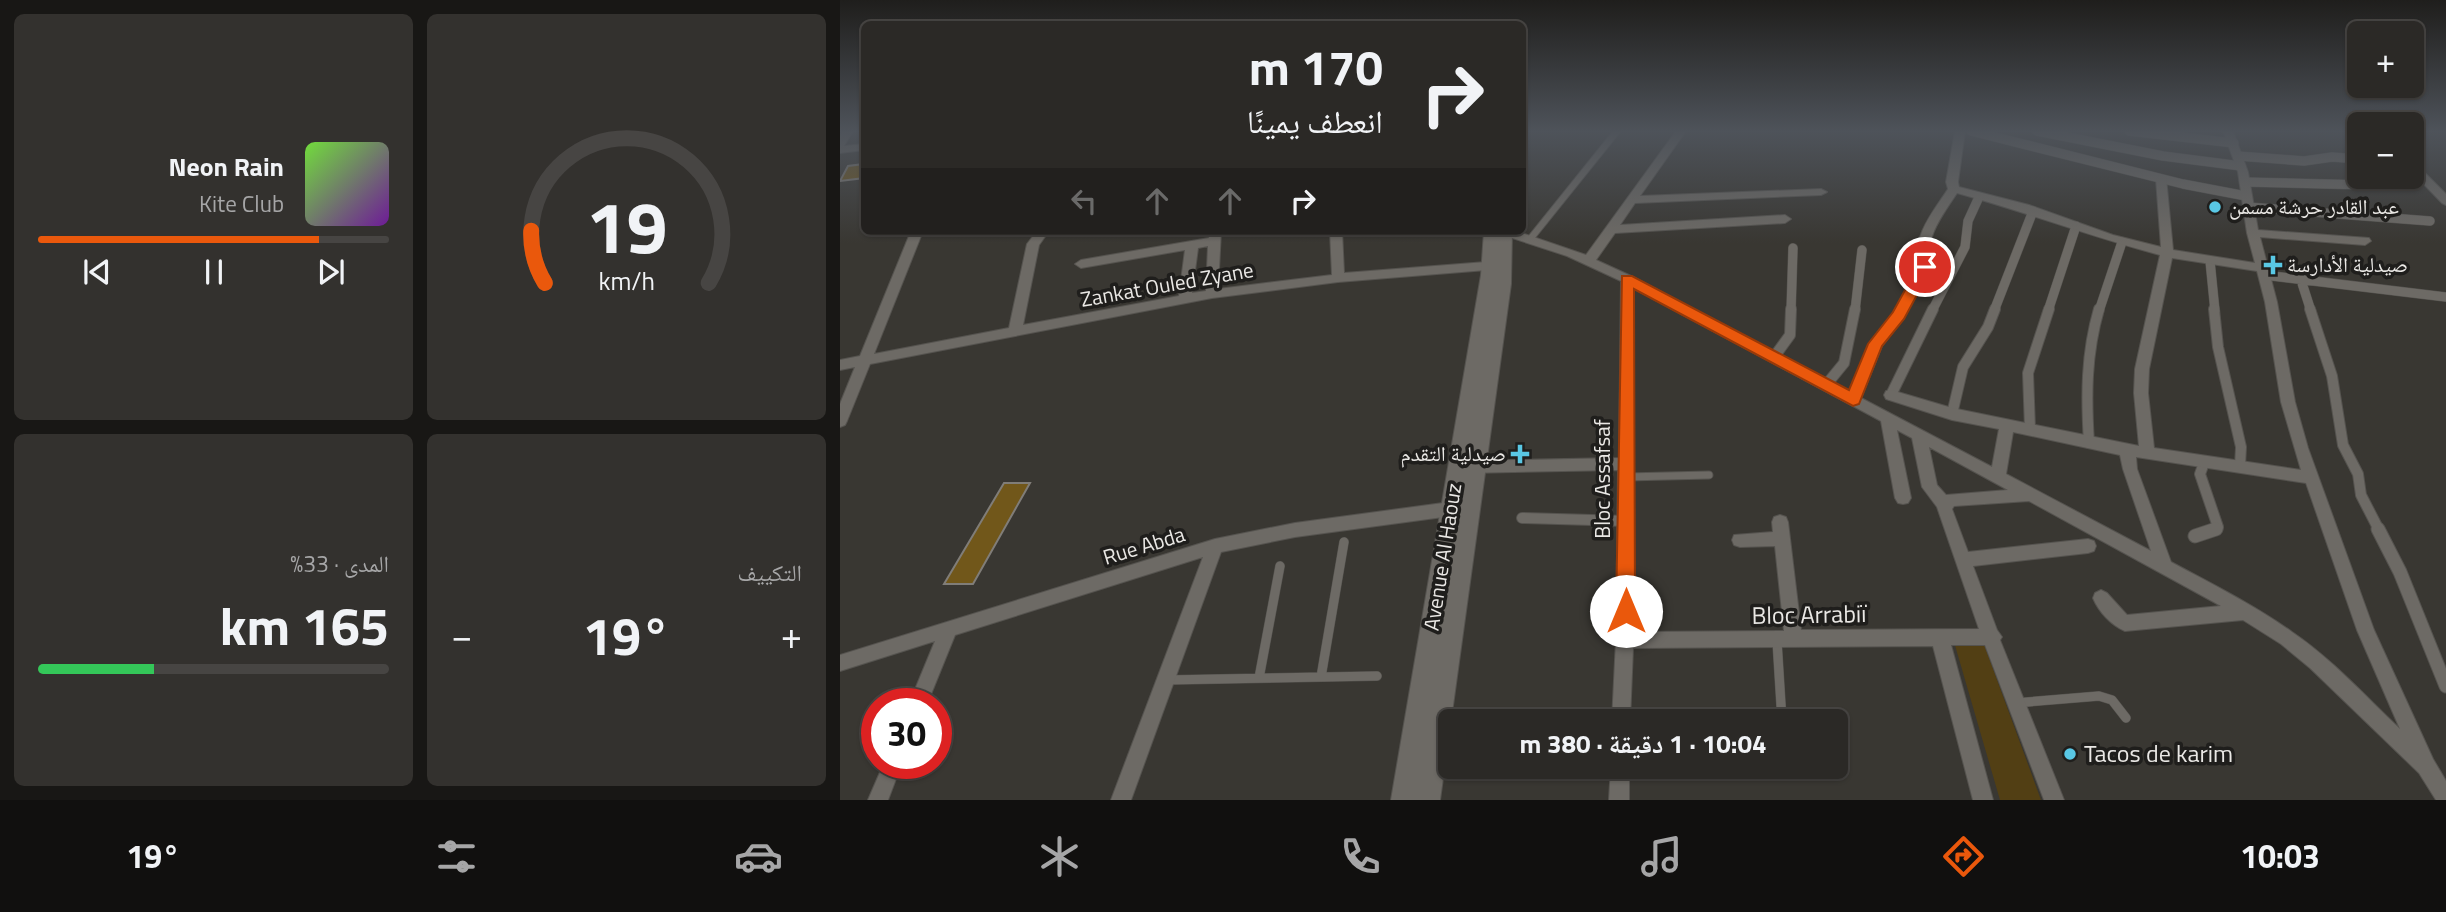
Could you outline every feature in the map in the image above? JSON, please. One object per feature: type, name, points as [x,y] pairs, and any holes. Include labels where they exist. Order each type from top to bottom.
[{"type":"main road","name":"Avenue Al Haouz","points":[[1493,235],[1497,265]]},
{"type":"main road","name":"Avenue Al Haouz","points":[[1427,800],[1460,508],[1503,235]]},
{"type":"main road","name":"Avenue Al Haouz","points":[[1404,800],[1460,508]]},
{"type":"street","points":[[1589,260],[1654,168]]},
{"type":"street","points":[[1954,168],[1954,189]]},
{"type":"street","points":[[2123,168],[2246,195],[2430,221]]},
{"type":"street","points":[[2240,168],[2271,302],[2288,402],[2312,478],[2366,629],[2426,766],[2446,799]]},
{"type":"street","points":[[2147,454],[2141,393],[2143,369],[2167,253],[2162,178]]},
{"type":"street","points":[[2424,178],[2446,201]]},
{"type":"street","points":[[1954,189],[2033,211],[2122,242],[2167,253],[2301,280],[2446,298]]},
{"type":"street","points":[[1853,400],[1876,344],[1898,316],[1925,267],[1920,256],[1922,248],[1941,206],[1954,189]]},
{"type":"street","points":[[2246,195],[2355,189]]},
{"type":"street","points":[[1632,200],[1821,192]]},
{"type":"street","points":[[1979,197],[1968,221],[1965,247],[1911,350],[1891,395],[1952,414],[2089,443],[2312,478]]},
{"type":"street","points":[[1952,414],[1963,367],[1987,327],[2033,211]]},
{"type":"street","points":[[1611,229],[1785,219]]},
{"type":"street","points":[[2030,429],[2028,373],[2076,226]]},
{"type":"street","points":[[2253,233],[2365,241]]},
{"type":"street","points":[[840,421],[915,235]]},
{"type":"street","points":[[1015,331],[1033,244],[1040,235]]},
{"type":"street","points":[[1336,235],[1338,278]]},
{"type":"street","points":[[1519,235],[1589,260],[1627,279],[2245,612],[2316,662],[2426,766]]},
{"type":"street","points":[[1081,264],[1192,245],[1215,236],[1212,294]]},
{"type":"street","points":[[2089,443],[2086,383],[2092,336],[2102,296],[2122,242]]},
{"type":"street","points":[[1185,299],[1192,245]]},
{"type":"street","points":[[1774,357],[1790,335],[1793,248]]},
{"type":"street","points":[[1826,385],[1844,363],[1853,326],[1862,250]]},
{"type":"street","points":[[2210,261],[2218,347],[2241,447],[2240,466]]},
{"type":"street","name":"Zankat Ouled Zyane","points":[[840,365],[1212,294],[1338,278],[1497,265]]},
{"type":"street","name":"Bloc Assafsaf","points":[[1622,709],[1625,640],[1627,279]]},
{"type":"street","points":[[2301,280],[2332,376],[2343,445],[2358,474],[2361,495],[2400,572],[2446,686]]},
{"type":"street","points":[[1887,418],[1903,498]]},
{"type":"street","points":[[1998,478],[2007,425]]},
{"type":"street","points":[[1919,436],[1930,487],[1945,505],[2015,703],[2054,800]]},
{"type":"street","points":[[2127,450],[2130,469],[2165,567]]},
{"type":"street","points":[[2196,536],[2214,531],[2218,527],[2200,474],[2204,463]]},
{"type":"street","points":[[1466,468],[1626,470]]},
{"type":"street","points":[[1945,505],[1951,500],[2029,495]]},
{"type":"street","name":"Rue Abda","points":[[840,663],[1214,546],[1295,530],[1460,508]]},
{"type":"street","points":[[1522,519],[1626,521]]},
{"type":"street","points":[[1741,540],[1781,530],[1785,640]]},
{"type":"street","points":[[1121,800],[1214,546]]},
{"type":"street","points":[[1963,560],[2088,546]]},
{"type":"street","points":[[2101,598],[2117,618],[2125,623],[2245,612]]},
{"type":"street","points":[[925,688],[949,629]]},
{"type":"street","name":"Bloc Arrabiï","points":[[1625,640],[1993,637]]},
{"type":"street","points":[[1940,638],[1983,800]]},
{"type":"street","points":[[878,800],[887,779]]},
{"type":"street","points":[[1619,800],[1620,779]]},
{"type":"lane","points":[[1531,238],[1587,168]]},
{"type":"lane","points":[[1626,470],[1709,475]]},
{"type":"lane","points":[[1321,677],[1344,542]]},
{"type":"lane","points":[[1259,678],[1280,566]]},
{"type":"lane","points":[[1782,709],[1785,640]]},
{"type":"lane","points":[[1165,680],[1377,676]]},
{"type":"lane","points":[[2015,703],[2104,696],[2112,700],[2126,718]]},
{"type":"shaded area","points":[[1952,635],[1981,636],[2041,800],[2000,800]]},
{"type":"building","points":[[847,168],[861,168],[861,178],[840,181]]},
{"type":"building","points":[[1004,483],[1030,483],[973,584],[944,584]]},
{"type":"place","name":"عبد القادر حرشة مسمن","points":[[2215,207]]},
{"type":"place","name":"صيدلية الأدارسة","points":[[2273,265]]},
{"type":"place","name":"صيدلية التقدم","points":[[1520,454]]},
{"type":"place","name":"Tacos de karim","points":[[2070,754]]},
{"type":"route","points":[[1626,611],[1627,279],[1853,400],[1876,344],[1898,316],[1925,267]]}]
